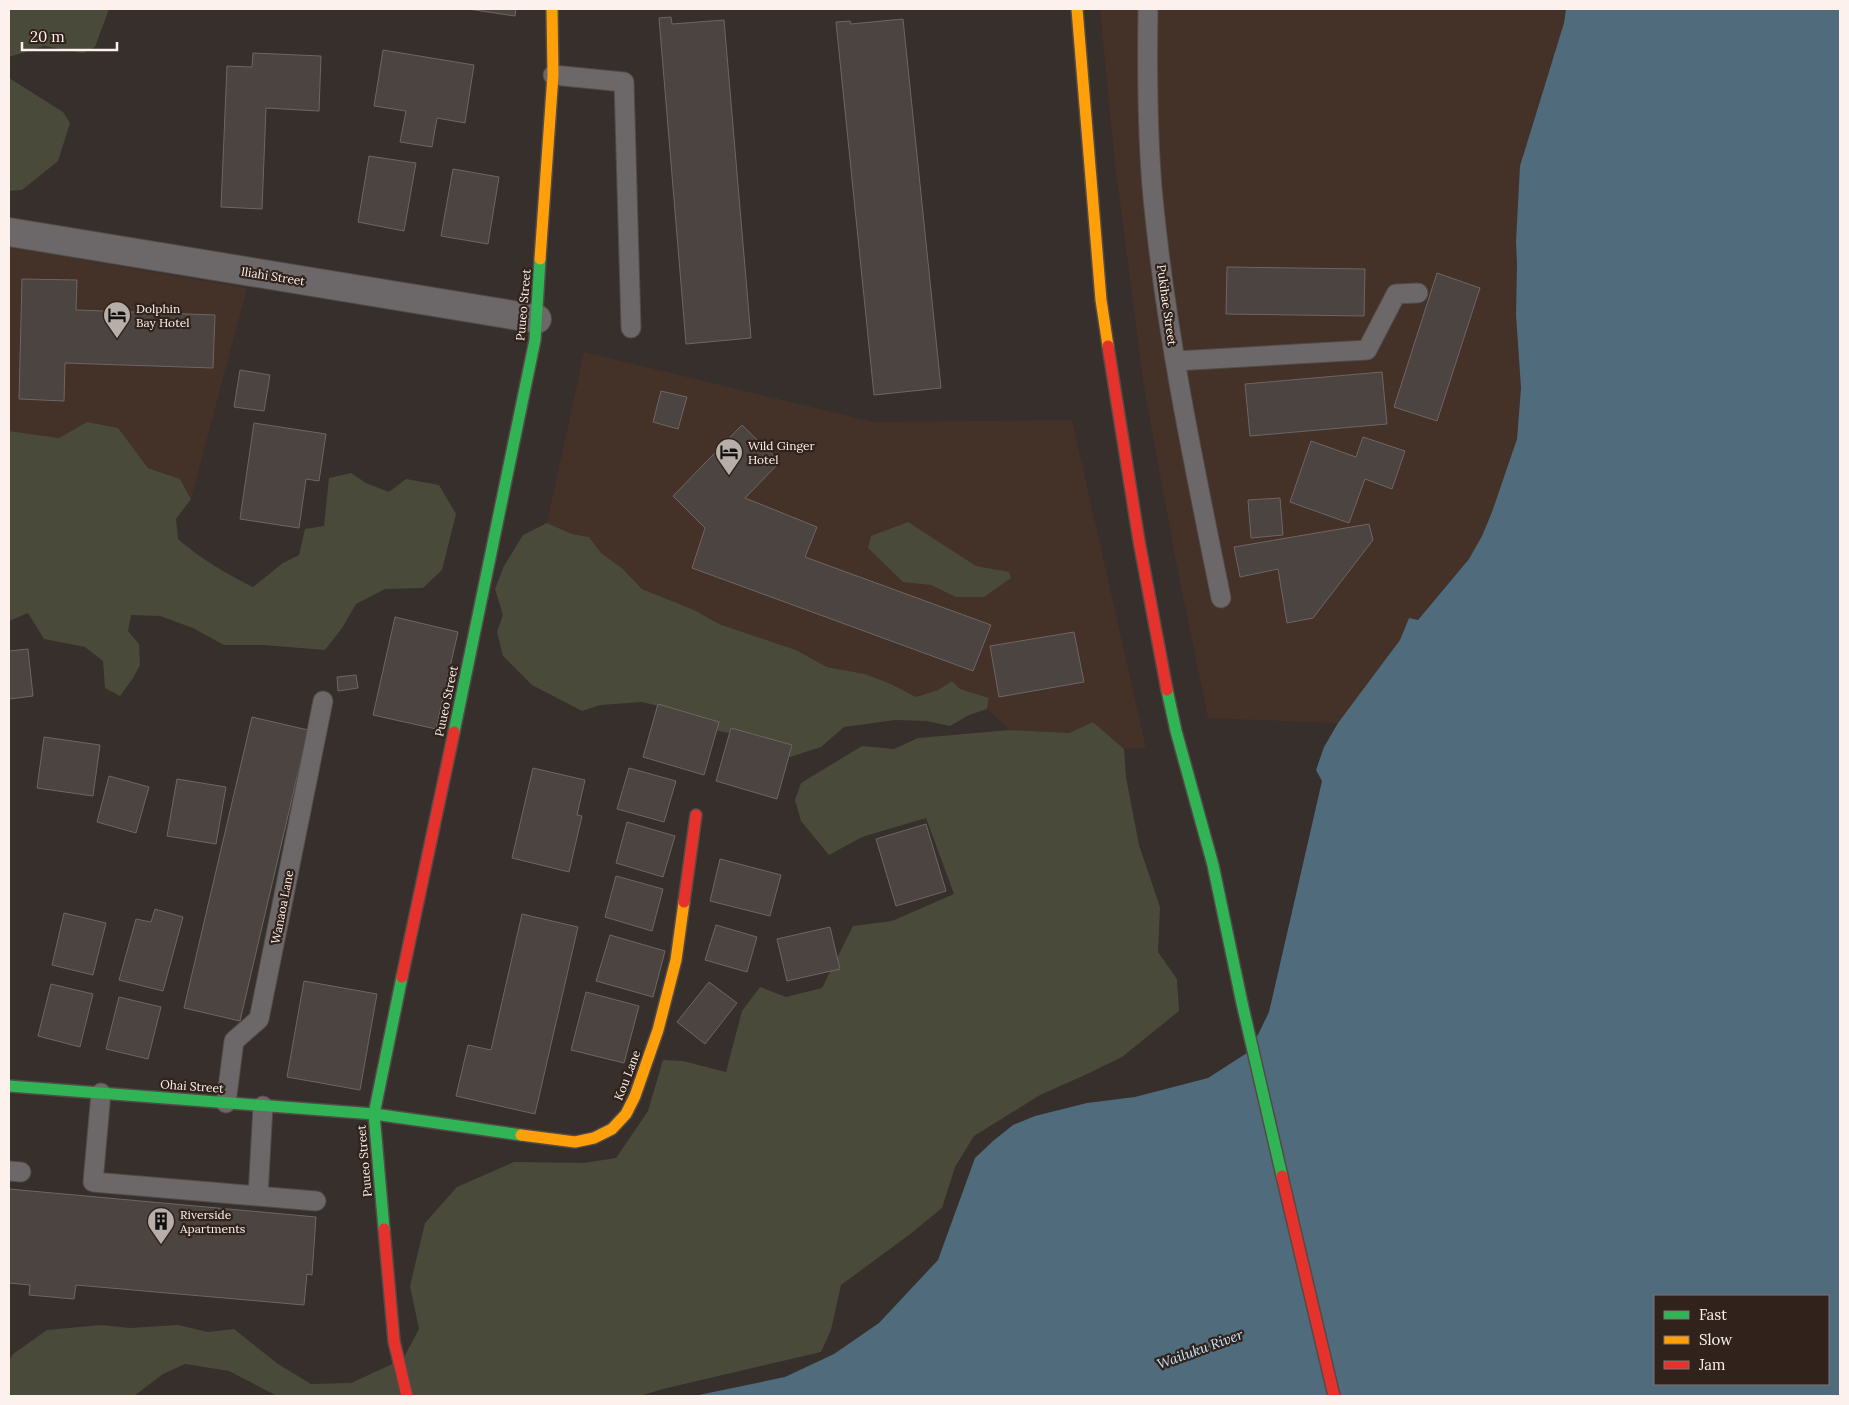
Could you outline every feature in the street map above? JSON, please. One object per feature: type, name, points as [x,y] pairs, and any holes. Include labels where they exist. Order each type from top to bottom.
[{"type":"street","name":"Puueo Street","points":[[407,1396],[394,1341],[374,1114],[535,340],[553,75],[552,9]]},
{"type":"street","points":[[1077,9],[1101,300],[1139,541],[1176,731],[1213,865],[1242,1004],[1334,1396]]},
{"type":"street","name":"Iliahi Street","points":[[9,232],[537,319]]},
{"type":"street","name":"Kou Lane","points":[[374,1114],[576,1142],[594,1138],[612,1129],[626,1114],[635,1096],[658,1030],[676,960],[696,815]]},
{"type":"street","name":"Ohai Street","points":[[9,1086],[374,1114]]},
{"type":"lane","name":"Pukihae Street","points":[[1148,9],[1146,97],[1153,198],[1172,341],[1221,598]]},
{"type":"lane","points":[[553,75],[624,82],[631,328]]},
{"type":"lane","points":[[1176,361],[1367,350],[1396,294],[1418,293]]},
{"type":"lane","name":"Wanaoa Lane","points":[[226,1103],[234,1041],[259,1019],[323,701]]},
{"type":"lane","points":[[100,1093],[93,1182],[316,1201]]},
{"type":"lane","points":[[258,1196],[263,1106]]},
{"type":"shaded area","points":[[1100,9],[1566,9],[1516,242],[1516,315],[1521,388],[1517,439],[1492,512],[1482,536],[1469,559],[1418,620],[1409,618],[1400,640],[1338,723],[1208,718],[1176,562],[1144,387],[1115,164]]},
{"type":"shaded area","points":[[9,247],[247,288],[191,499],[180,479],[148,468],[139,456],[87,422],[59,438],[9,431]]},
{"type":"shaded area","points":[[584,352],[874,422],[1072,420],[1146,748],[1124,749],[1093,722],[1069,733],[1010,730],[987,709],[989,698],[960,689],[952,681],[938,690],[916,697],[891,684],[865,674],[827,667],[796,650],[719,624],[694,610],[642,589],[623,569],[601,553],[589,537],[572,534],[547,523]]},
{"type":"green space","points":[[9,9],[109,9],[95,47],[83,53],[44,46],[9,57]]},
{"type":"green space","points":[[9,78],[63,112],[70,123],[58,161],[22,190],[9,191]]},
{"type":"green space","points":[[87,422],[118,428],[148,468],[180,479],[191,499],[176,519],[178,539],[195,553],[253,587],[283,563],[299,555],[305,529],[324,526],[329,478],[351,473],[366,483],[389,492],[406,479],[439,485],[456,514],[442,570],[423,588],[385,589],[356,604],[342,628],[325,650],[263,645],[224,645],[193,628],[160,616],[131,615],[128,631],[139,644],[140,665],[120,696],[105,688],[103,661],[85,647],[44,639],[28,613],[9,621],[9,431],[59,438]]},
{"type":"green space","points":[[908,522],[976,566],[1009,572],[1011,578],[984,597],[956,597],[931,585],[903,582],[868,548],[871,536]]},
{"type":"green space","points":[[547,523],[572,534],[589,537],[601,553],[623,569],[642,589],[694,610],[719,624],[796,650],[827,667],[865,674],[891,684],[916,697],[938,690],[952,681],[960,689],[989,698],[987,709],[969,715],[950,726],[927,721],[895,720],[844,727],[821,747],[790,757],[754,736],[723,732],[698,725],[675,710],[642,702],[600,705],[582,711],[532,685],[503,656],[497,632],[503,615],[495,589],[504,566],[523,535]]},
{"type":"green space","points":[[1093,722],[1124,749],[1126,777],[1139,845],[1160,907],[1158,952],[1177,979],[1179,1011],[1122,1057],[1040,1095],[974,1136],[955,1167],[942,1208],[841,1285],[831,1330],[821,1352],[640,1396],[277,1396],[229,1371],[185,1364],[163,1374],[134,1396],[9,1396],[9,1360],[13,1354],[47,1330],[101,1325],[130,1328],[178,1325],[208,1332],[234,1329],[278,1364],[311,1384],[351,1383],[403,1359],[419,1329],[410,1286],[425,1223],[457,1187],[514,1162],[583,1163],[616,1158],[648,1111],[663,1060],[683,1061],[726,1072],[742,1011],[760,987],[786,997],[822,988],[853,926],[892,921],[954,894],[926,818],[862,837],[829,855],[801,821],[795,800],[801,783],[862,746],[894,749],[918,738],[1010,730],[1069,733]]},
{"type":"water","name":"Wailuku River","points":[[1566,9],[1840,9],[1840,1396],[694,1396],[785,1377],[834,1354],[879,1323],[938,1260],[975,1158],[1013,1125],[1035,1116],[1087,1103],[1135,1097],[1208,1078],[1250,1051],[1269,1012],[1322,781],[1316,770],[1324,747],[1338,723],[1400,640],[1409,618],[1418,620],[1469,559],[1482,536],[1492,512],[1517,439],[1521,388],[1516,315],[1516,242],[1520,166],[1564,23]]},
{"type":"building","points":[[468,9],[516,9],[515,16]]},
{"type":"building","points":[[671,17],[672,24],[724,20],[751,338],[686,344],[659,18]]},
{"type":"building","points":[[903,19],[941,388],[874,395],[836,22],[850,21],[851,24]]},
{"type":"building","points":[[383,50],[474,65],[465,123],[437,118],[432,147],[400,142],[406,111],[374,106]]},
{"type":"building","points":[[253,53],[321,56],[319,111],[266,108],[262,209],[221,207],[227,66],[252,67]]},
{"type":"building","points":[[369,156],[416,163],[404,231],[358,222]]},
{"type":"building","points":[[453,169],[499,177],[488,244],[441,236]]},
{"type":"building","points":[[1227,267],[1365,269],[1364,316],[1226,314]]},
{"type":"building","points":[[1437,273],[1480,288],[1437,421],[1394,407]]},
{"type":"building","name":"Dolphin Bay Hotel","points":[[22,279],[77,280],[76,310],[215,315],[213,368],[65,363],[64,401],[19,399]]},
{"type":"building","points":[[240,370],[270,375],[264,411],[234,407]]},
{"type":"building","points":[[1382,372],[1387,424],[1250,436],[1245,384]]},
{"type":"building","points":[[661,391],[687,397],[678,429],[653,422]]},
{"type":"building","points":[[254,423],[326,434],[319,481],[306,479],[299,528],[240,519]]},
{"type":"building","points":[[742,425],[780,462],[745,498],[817,527],[805,557],[991,625],[973,671],[692,568],[705,528],[673,496]]},
{"type":"building","points":[[1363,437],[1405,451],[1392,489],[1365,479],[1349,523],[1290,502],[1311,441],[1356,457]]},
{"type":"building","points":[[1280,498],[1283,535],[1251,538],[1248,500]]},
{"type":"building","points":[[1369,524],[1373,540],[1313,618],[1287,623],[1278,569],[1240,577],[1234,547]]},
{"type":"building","points":[[395,617],[458,632],[436,729],[373,715]]},
{"type":"building","points":[[1074,632],[1084,682],[999,697],[990,646]]},
{"type":"building","points":[[28,649],[33,696],[9,699],[9,651]]},
{"type":"building","points":[[356,675],[358,688],[338,691],[337,677]]},
{"type":"building","points":[[658,704],[719,722],[704,775],[643,757]]},
{"type":"building","points":[[252,717],[308,730],[240,1021],[184,1008]]},
{"type":"building","points":[[731,728],[792,745],[777,799],[716,781]]},
{"type":"building","points":[[44,737],[100,745],[93,796],[37,788]]},
{"type":"building","points":[[533,768],[585,780],[577,815],[582,816],[569,872],[512,858]]},
{"type":"building","points":[[629,768],[676,781],[664,822],[617,809]]},
{"type":"building","points":[[109,776],[149,787],[136,833],[97,822]]},
{"type":"building","points":[[177,779],[226,787],[216,844],[167,836]]},
{"type":"building","points":[[627,822],[675,836],[663,877],[616,863]]},
{"type":"building","points":[[926,824],[946,891],[896,906],[876,839]]},
{"type":"building","points":[[720,859],[781,875],[770,916],[710,901]]},
{"type":"building","points":[[616,876],[663,889],[652,931],[605,917]]},
{"type":"building","points":[[155,909],[183,917],[163,991],[119,980],[136,919],[151,922]]},
{"type":"building","points":[[64,913],[106,923],[93,975],[52,965]]},
{"type":"building","points":[[522,914],[578,927],[535,1114],[456,1096],[468,1045],[491,1050]]},
{"type":"building","points":[[716,925],[757,937],[747,972],[705,960]]},
{"type":"building","points":[[830,927],[840,969],[787,981],[777,939]]},
{"type":"building","points":[[610,935],[665,951],[653,997],[596,981]]},
{"type":"building","points":[[304,981],[377,994],[360,1090],[287,1077]]},
{"type":"building","points":[[709,982],[737,1003],[705,1044],[677,1022]]},
{"type":"building","points":[[51,984],[93,994],[80,1047],[38,1036]]},
{"type":"building","points":[[586,992],[639,1006],[624,1063],[571,1050]]},
{"type":"building","points":[[119,997],[161,1007],[148,1059],[106,1049]]},
{"type":"building","name":"Riverside Apartments","points":[[9,1189],[316,1217],[312,1275],[307,1274],[304,1305],[76,1285],[74,1299],[29,1295],[30,1285],[9,1283]]},
{"type":"traffic: fast","points":[[454,732],[535,340],[540,259]]},
{"type":"traffic: fast","points":[[1167,690],[1176,731],[1213,865],[1242,1003],[1282,1176]]},
{"type":"traffic: fast","points":[[384,1229],[374,1114],[402,977]]},
{"type":"traffic: fast","points":[[9,1086],[374,1114],[521,1135]]},
{"type":"traffic: slow","points":[[540,259],[553,75],[552,9]]},
{"type":"traffic: slow","points":[[1077,9],[1101,300],[1108,346]]},
{"type":"traffic: slow","points":[[521,1135],[575,1142],[594,1138],[612,1129],[626,1114],[635,1096],[658,1030],[676,960],[684,902]]},
{"type":"traffic: jam","points":[[1108,346],[1139,541],[1167,690]]},
{"type":"traffic: jam","points":[[402,977],[454,732]]},
{"type":"traffic: jam","points":[[684,902],[696,815]]},
{"type":"traffic: jam","points":[[1282,1176],[1334,1396]]},
{"type":"traffic: jam","points":[[384,1229],[394,1341],[407,1396]]},
{"type":"place","name":"Dolphin Bay Hotel","points":[[117,339]]},
{"type":"place","name":"Wild Ginger Hotel","points":[[729,476]]},
{"type":"place","name":"Riverside Apartments","points":[[161,1245]]}]
